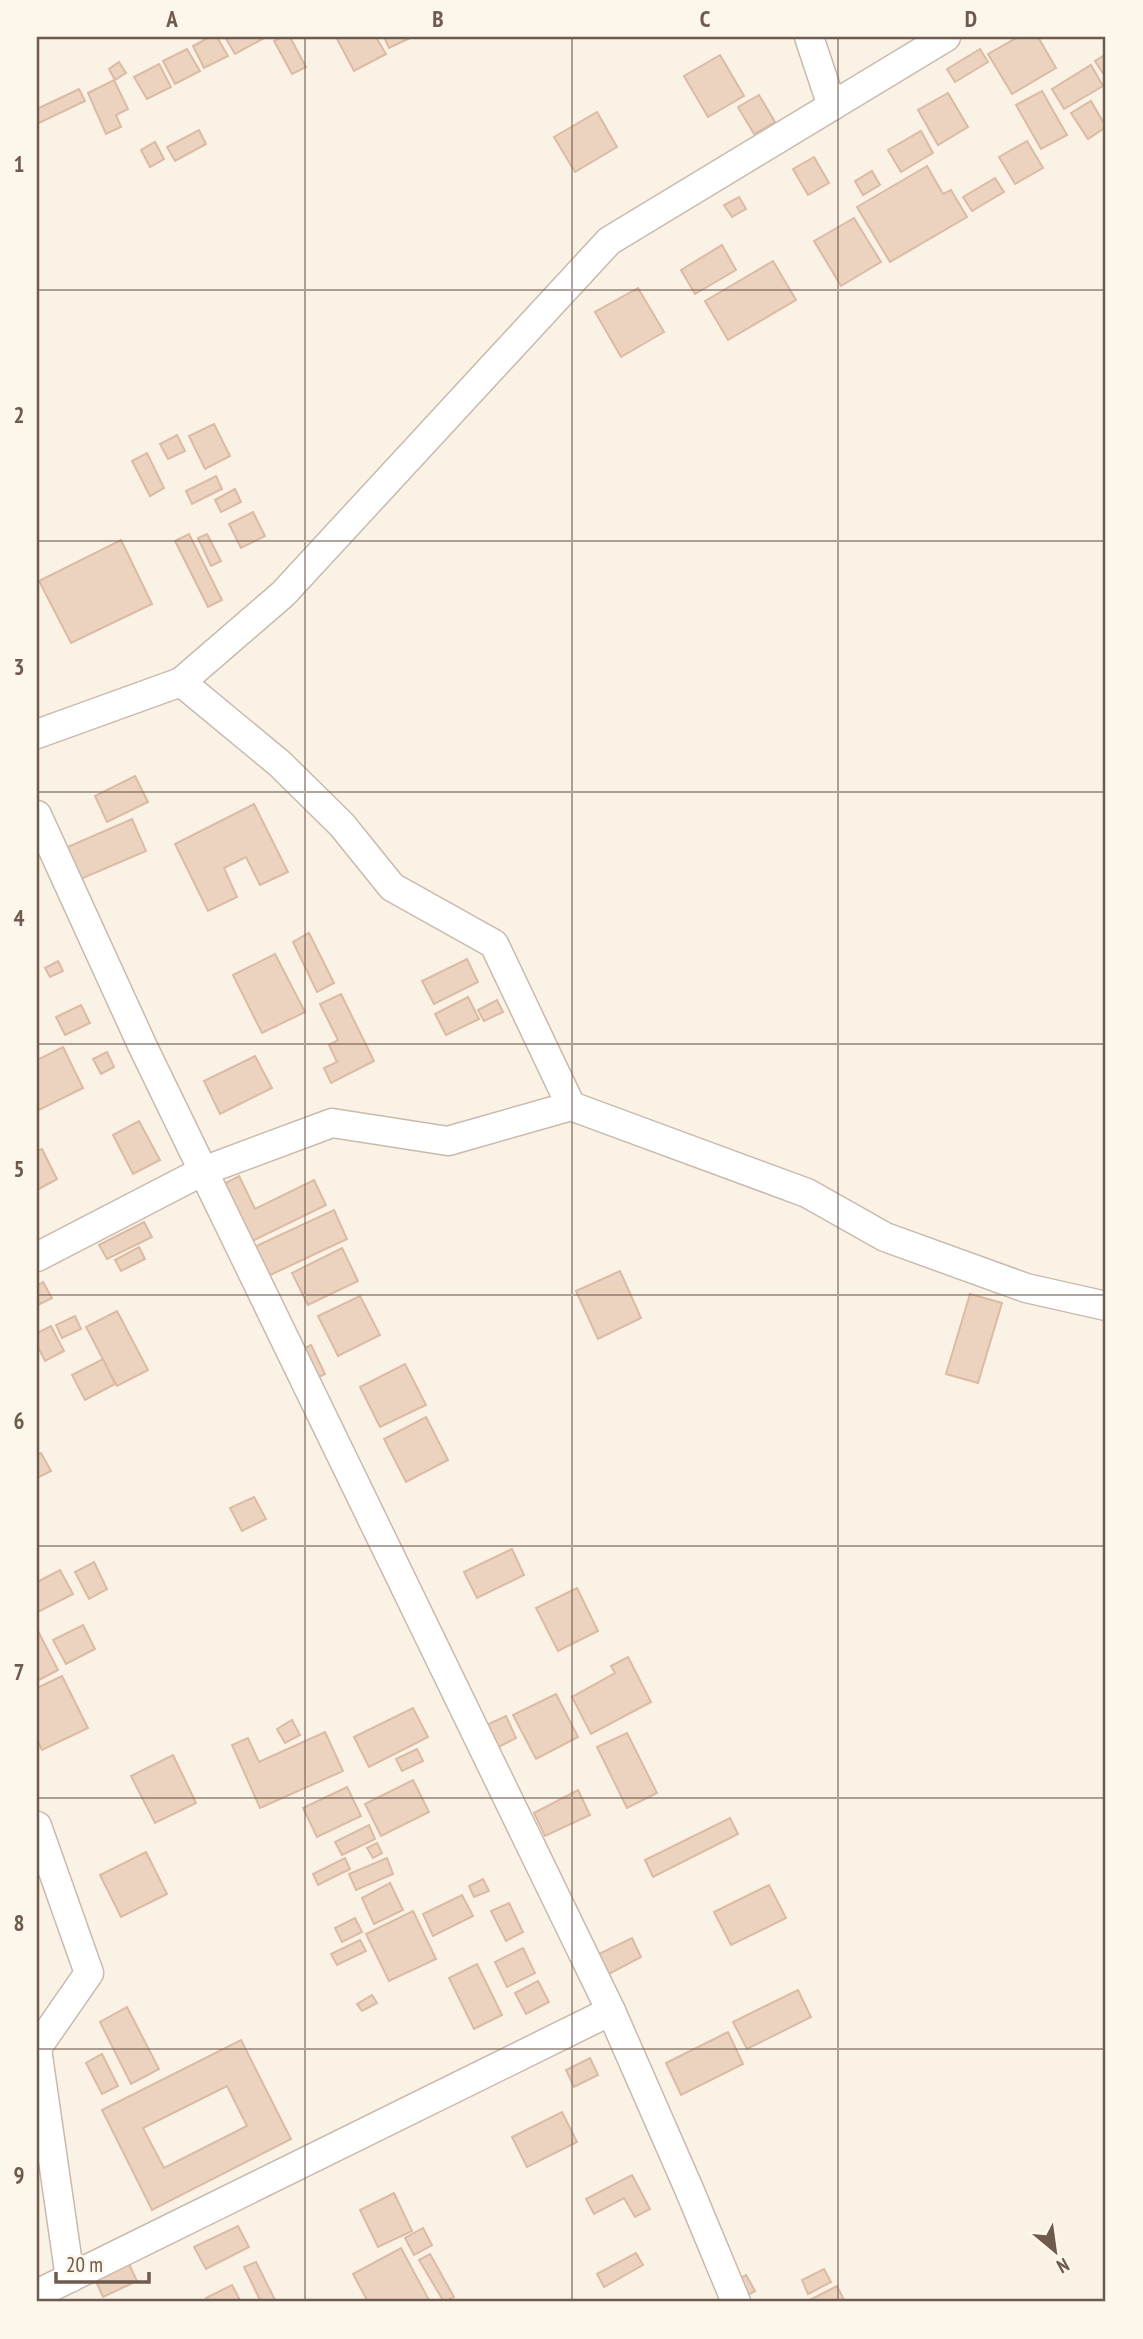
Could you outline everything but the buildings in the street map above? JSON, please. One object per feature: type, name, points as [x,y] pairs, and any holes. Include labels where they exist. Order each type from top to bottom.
[{"type":"street","points":[[809,37],[832,106]]},
{"type":"street","points":[[37,734],[181,682],[284,594],[608,241],[946,37]]},
{"type":"street","points":[[181,682],[279,763],[342,825],[392,887],[494,944],[571,1106]]},
{"type":"street","points":[[37,815],[143,1047],[611,2011],[736,2302]]},
{"type":"street","points":[[37,1257],[203,1171],[332,1123],[448,1141],[571,1106],[807,1193],[885,1237],[1026,1288],[1106,1306]]},
{"type":"street","points":[[37,1826],[89,1973],[37,2049],[70,2278]]},
{"type":"street","points":[[37,2294],[611,2011]]}]
